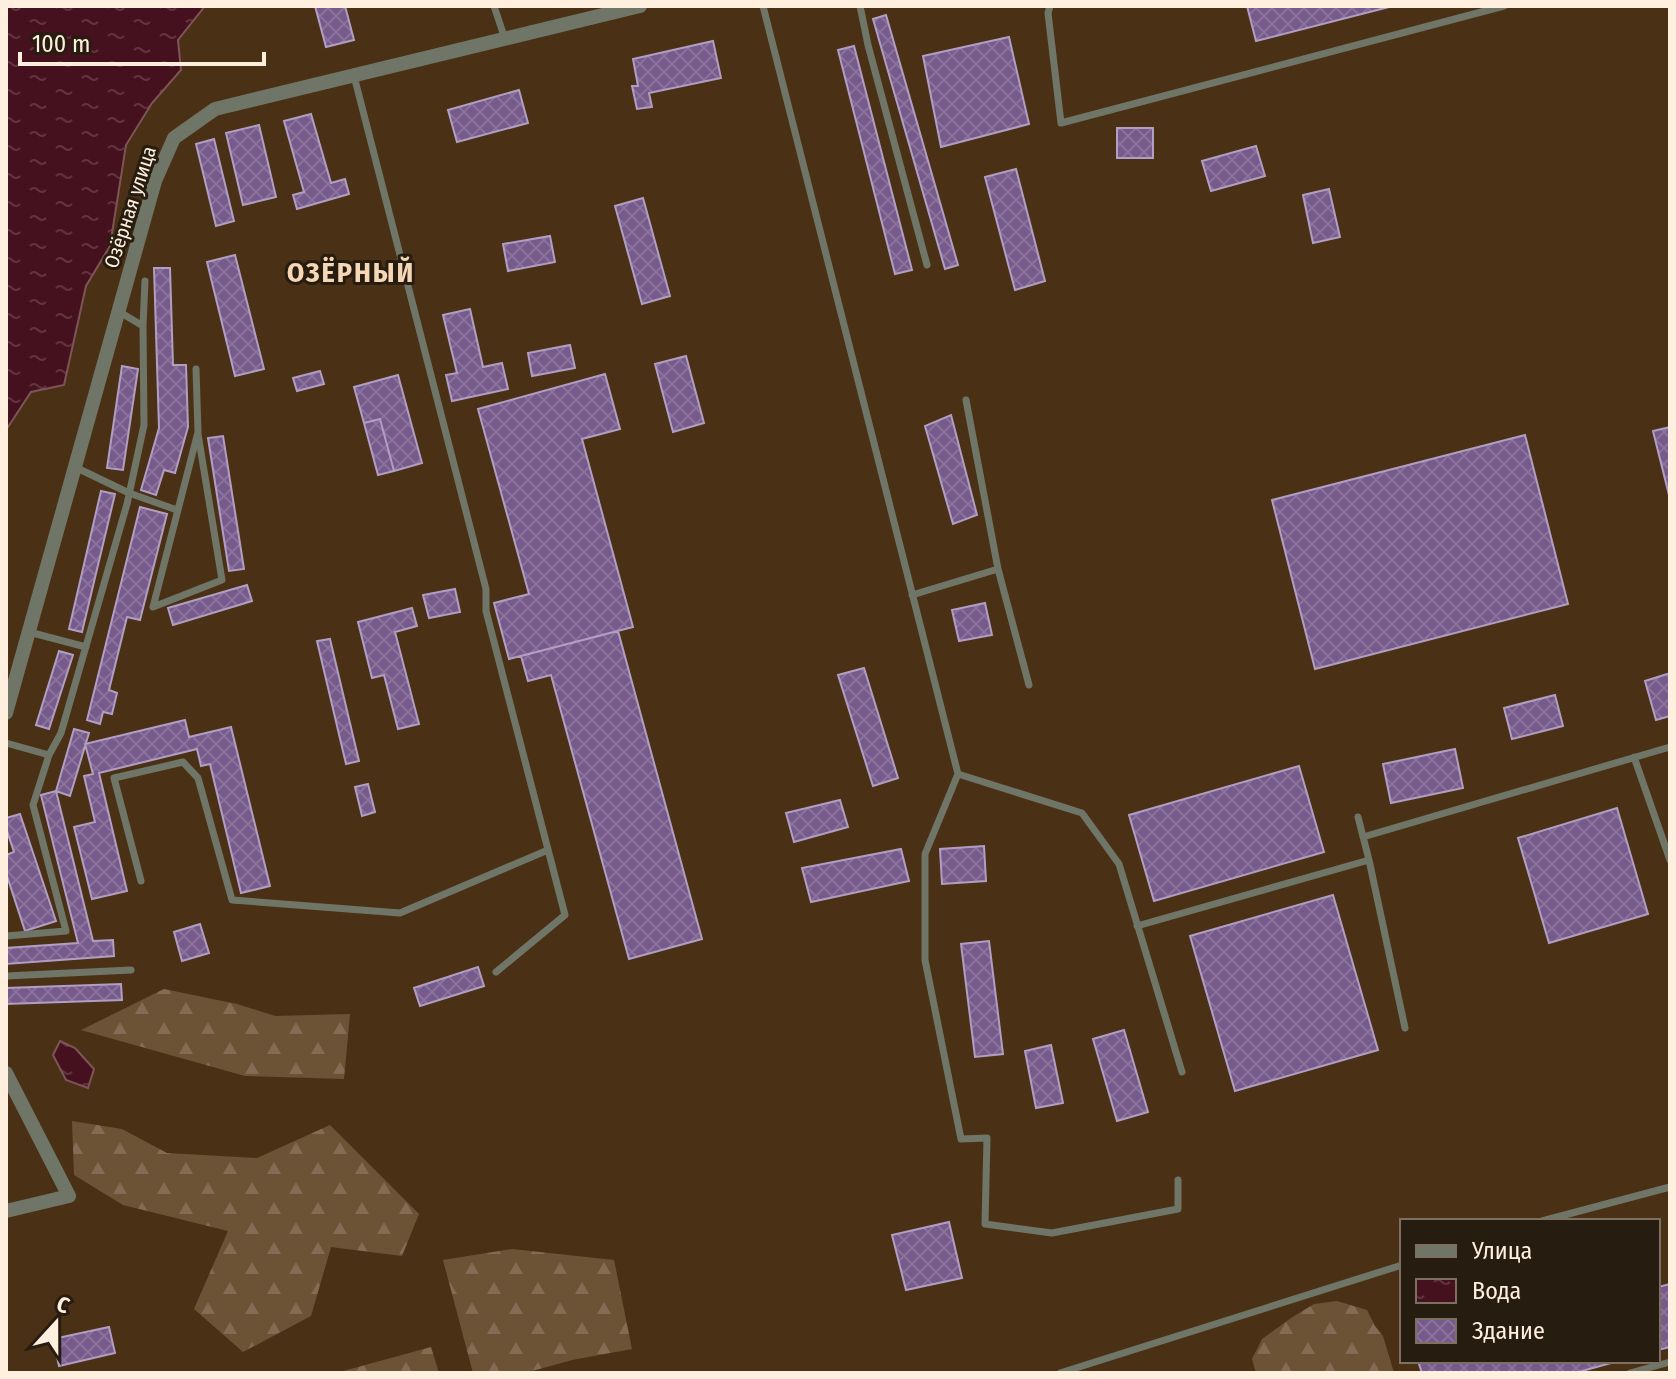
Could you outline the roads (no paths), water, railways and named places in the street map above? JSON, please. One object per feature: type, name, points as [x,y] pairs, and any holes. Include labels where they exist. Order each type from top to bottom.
[{"type":"street","name":"Озёрная улица","points":[[6,713],[155,181],[174,138],[215,109],[640,6]]},
{"type":"street","points":[[6,1073],[69,1196],[6,1211]]},
{"type":"lane","points":[[494,6],[505,39]]},
{"type":"lane","points":[[763,6],[958,774],[925,854],[925,960],[961,1139],[987,1138],[985,1224],[1052,1233],[1178,1209],[1178,1180]]},
{"type":"lane","points":[[860,6],[927,265]]},
{"type":"lane","points":[[1050,6],[1048,13],[1061,123],[1504,6]]},
{"type":"lane","points":[[354,76],[483,574],[486,611],[565,915],[496,972]]},
{"type":"lane","points":[[6,936],[66,931],[33,805],[49,755],[61,733],[129,493],[144,425],[145,281]]},
{"type":"lane","points":[[118,311],[143,326]]},
{"type":"lane","points":[[196,369],[198,432],[222,580],[153,607],[198,432]]},
{"type":"lane","points":[[966,400],[998,569],[1029,685]]},
{"type":"lane","points":[[75,467],[129,493],[177,510]]},
{"type":"lane","points":[[912,595],[998,569]]},
{"type":"lane","points":[[29,632],[86,647]]},
{"type":"lane","points":[[6,743],[49,755]]},
{"type":"lane","points":[[1363,837],[1670,747]]},
{"type":"lane","points":[[1634,757],[1670,860]]},
{"type":"lane","points":[[141,881],[114,778],[183,762],[198,778],[232,900],[400,913],[548,850]]},
{"type":"lane","points":[[958,774],[1082,813],[1119,864],[1182,1072]]},
{"type":"lane","points":[[1358,817],[1405,1028]]},
{"type":"lane","points":[[1137,926],[1369,860]]},
{"type":"lane","points":[[6,976],[131,970]]},
{"type":"lane","points":[[1550,1219],[1670,1187]]},
{"type":"lane","points":[[1060,1373],[1400,1266]]},
{"type":"lane","points":[[1633,1373],[1670,1362]]},
{"type":"water","points":[[6,6],[205,6],[178,40],[181,70],[152,103],[126,145],[110,246],[86,286],[64,385],[31,392],[6,430]]},
{"type":"water","points":[[60,1041],[75,1048],[94,1069],[88,1088],[66,1080],[53,1055]]},
{"type":"district","name":"ОЗЁРНЫЙ","points":[[351,272]]}]
